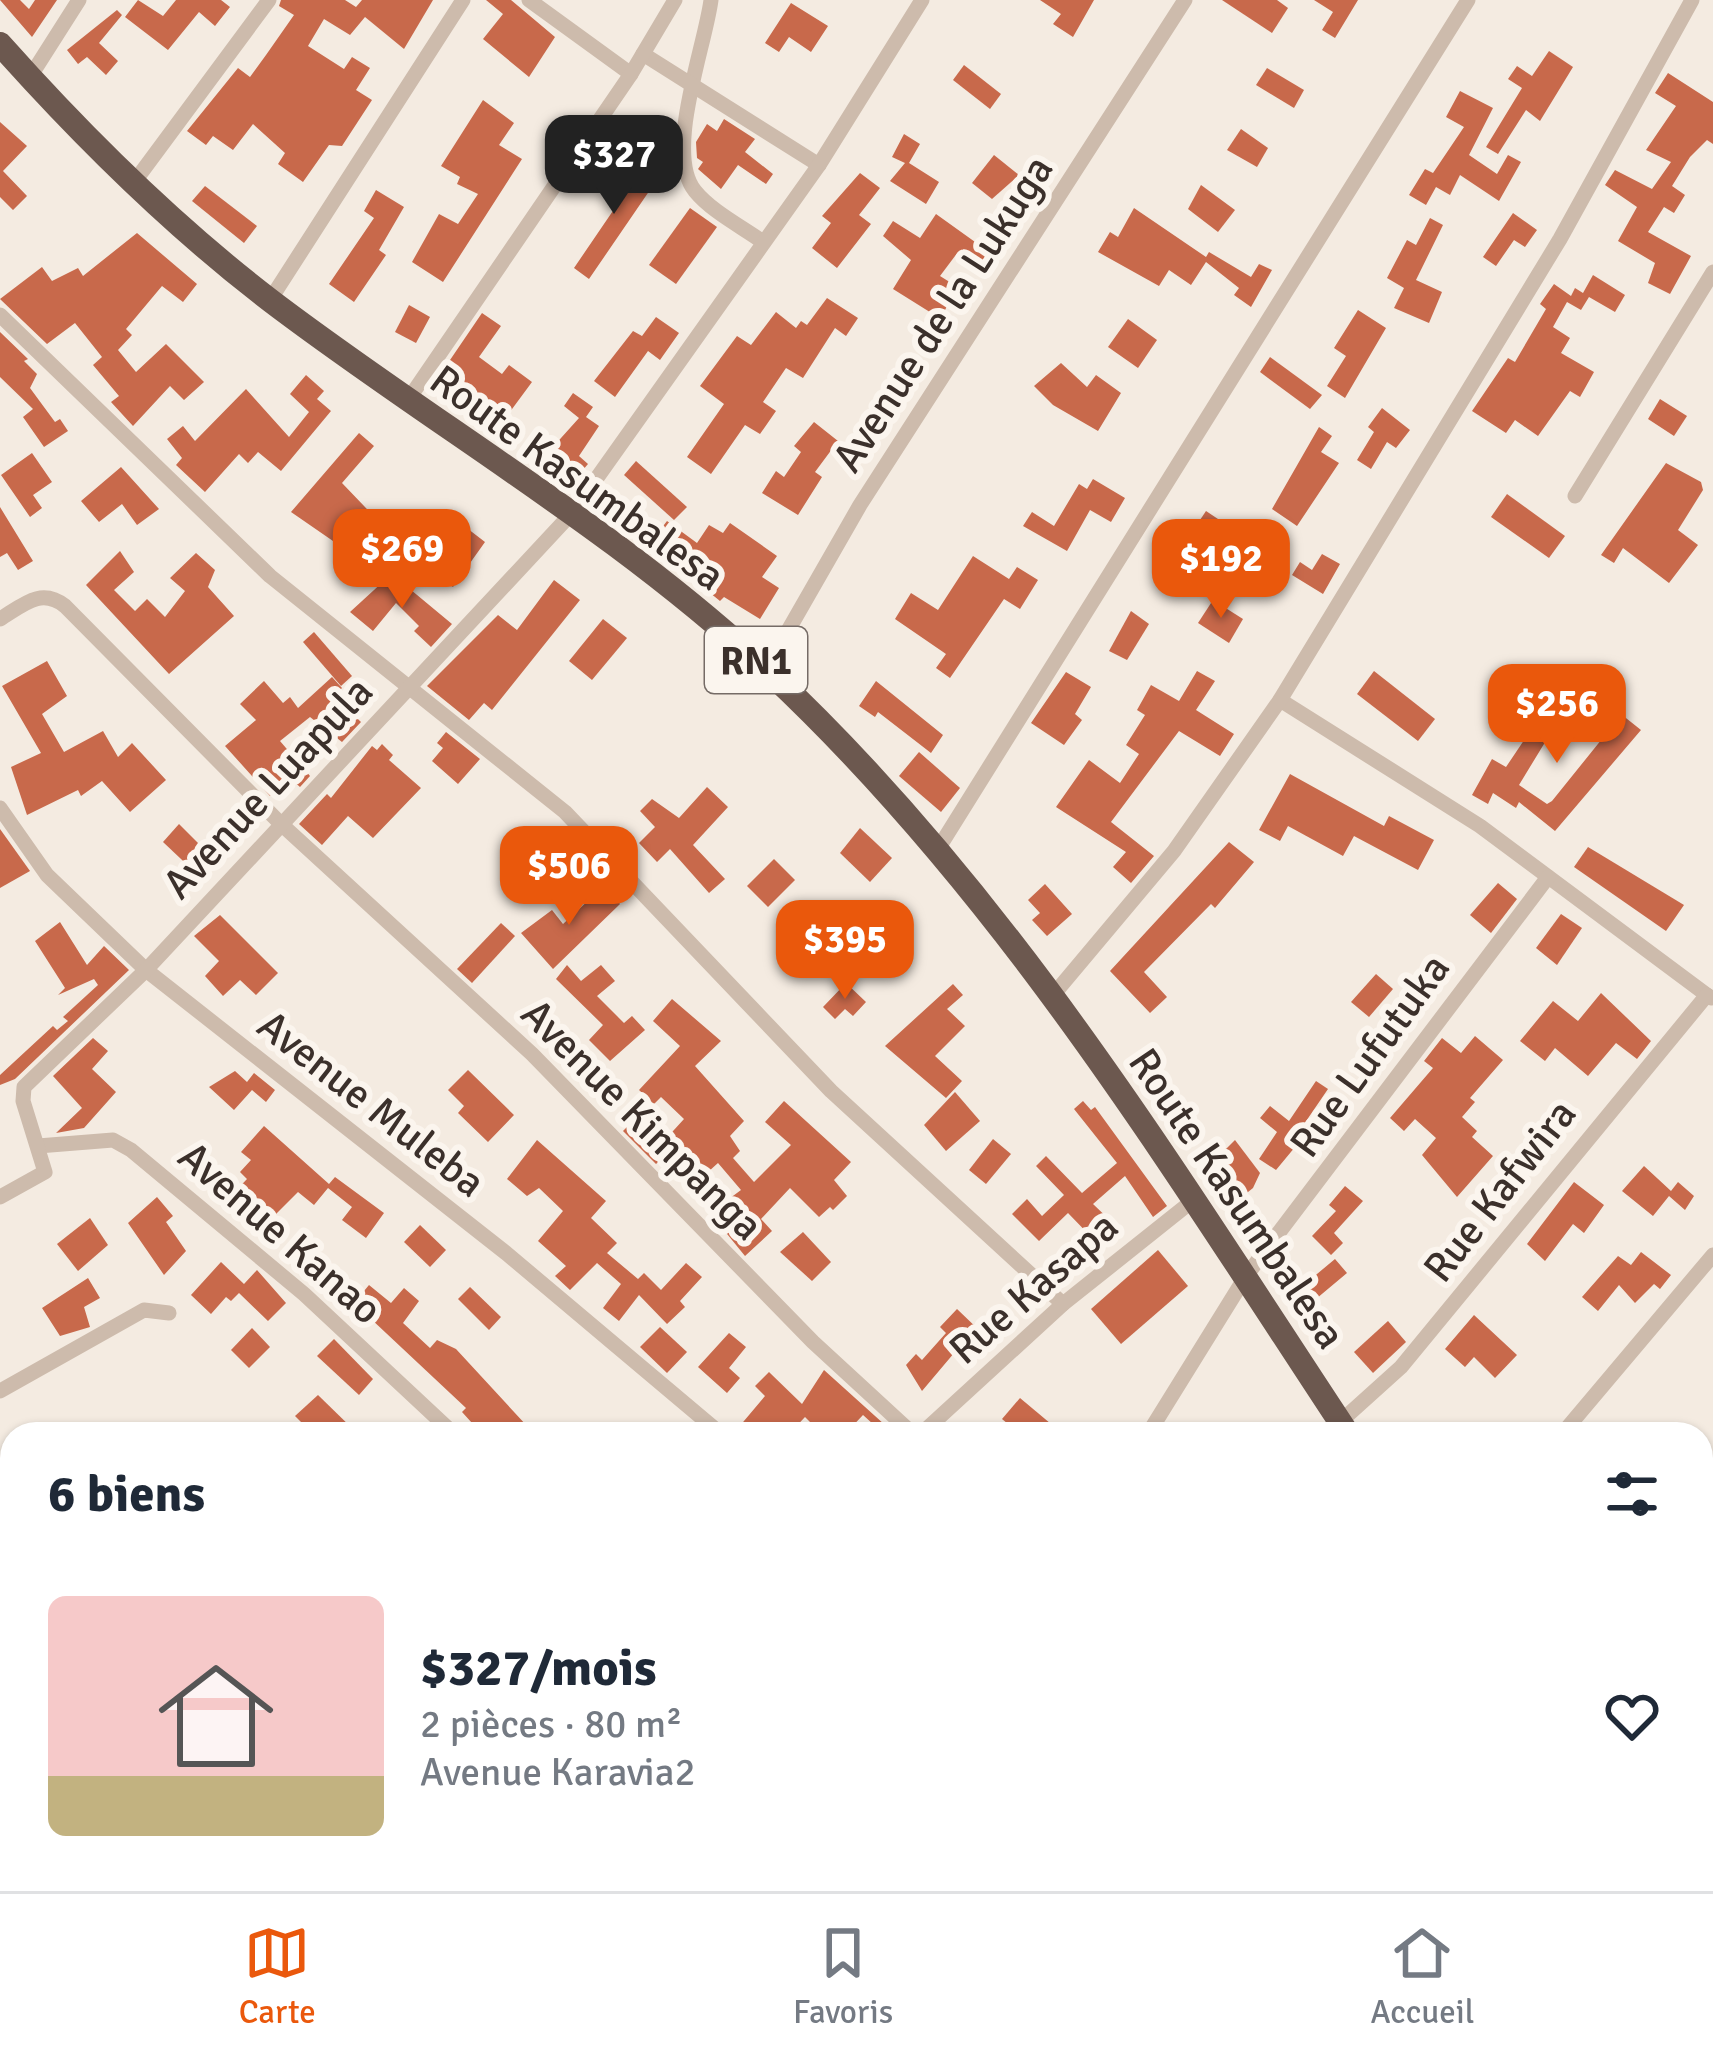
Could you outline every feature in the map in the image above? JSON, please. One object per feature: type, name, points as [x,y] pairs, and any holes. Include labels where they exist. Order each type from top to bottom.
[{"type":"highway","name":"Route Kasumbalesa","points":[[0,44],[134,182],[270,300],[572,513],[766,668],[938,848],[1054,994],[1196,1198],[1340,1422]]},
{"type":"street","points":[[29,77],[79,0]]},
{"type":"street","points":[[134,182],[269,0]]},
{"type":"street","points":[[270,300],[463,0]]},
{"type":"street","points":[[529,0],[631,74]]},
{"type":"street","points":[[407,400],[631,74],[675,0]]},
{"type":"street","points":[[711,0],[682,145],[685,170],[696,192],[763,242]]},
{"type":"street","name":"Avenue Luapula","points":[[38,1146],[23,1101],[24,1087],[146,970],[572,513],[819,165],[922,0]]},
{"type":"street","name":"Avenue de la Lukuga","points":[[766,668],[860,505],[1185,0]]},
{"type":"street","points":[[938,848],[1468,0]]},
{"type":"street","points":[[1054,994],[1174,851],[1280,700],[1560,239],[1691,0]]},
{"type":"street","points":[[643,54],[819,165]]},
{"type":"street","points":[[1575,496],[1713,272]]},
{"type":"street","points":[[0,315],[254,561],[407,691],[566,812],[832,1091],[1063,1304]]},
{"type":"street","name":"Avenue Kimpanga","points":[[0,619],[38,596],[53,597],[280,823],[532,1054],[813,1342],[903,1422]]},
{"type":"street","points":[[1280,700],[1414,782],[1710,998]]},
{"type":"street","name":"Avenue Muleba","points":[[0,808],[47,875],[146,970],[506,1253],[708,1422]]},
{"type":"street","name":"Rue Lufutuka","points":[[1155,1422],[1246,1276],[1548,877]]},
{"type":"street","name":"Rue Kafwira","points":[[1350,1422],[1710,998]]},
{"type":"street","name":"Avenue Kanao","points":[[38,1146],[113,1141],[131,1150],[304,1294],[441,1422]]},
{"type":"street","points":[[0,1197],[45,1172],[38,1146]]},
{"type":"street","name":"Rue Kasapa","points":[[930,1422],[1063,1304],[1196,1198]]},
{"type":"street","points":[[1572,1422],[1713,1255]]},
{"type":"street","points":[[0,1391],[144,1310],[169,1313]]},
{"type":"building","points":[[0,0],[20,0],[29,9],[35,0],[57,0],[32,37]]},
{"type":"building","points":[[138,0],[163,16],[176,0],[221,0],[230,7],[215,26],[199,12],[168,50],[125,17]]},
{"type":"building","points":[[281,0],[345,0],[356,7],[362,0],[433,0],[404,49],[365,17],[350,35],[324,19],[308,46],[344,69],[352,57],[370,68],[356,90],[372,100],[342,146],[329,145],[303,182],[278,164],[285,153],[253,124],[233,150],[213,136],[206,145],[187,131],[238,68],[250,77],[266,55],[294,15],[279,6]]},
{"type":"building","points":[[486,0],[511,0],[555,37],[529,77],[483,39],[503,14]]},
{"type":"building","points":[[1040,0],[1094,0],[1073,37],[1053,24],[1061,14]]},
{"type":"building","points":[[1222,0],[1277,0],[1288,8],[1272,33]]},
{"type":"building","points":[[1314,0],[1358,0],[1335,38],[1322,30],[1333,12]]},
{"type":"building","points":[[791,3],[828,26],[811,52],[789,37],[779,52],[765,43]]},
{"type":"building","points":[[117,10],[122,15],[99,43],[118,61],[106,75],[87,57],[78,64],[67,50]]},
{"type":"building","points":[[1549,51],[1573,67],[1540,121],[1526,110],[1498,154],[1486,147],[1522,88],[1508,79],[1517,66],[1532,76]]},
{"type":"building","points":[[964,65],[1001,94],[990,109],[953,80]]},
{"type":"building","points":[[1267,68],[1304,90],[1294,108],[1256,85]]},
{"type":"building","points":[[1668,73],[1713,102],[1713,144],[1707,140],[1690,157],[1672,186],[1685,195],[1674,213],[1664,207],[1648,232],[1691,256],[1670,294],[1648,283],[1655,263],[1618,241],[1637,207],[1605,185],[1615,170],[1652,189],[1671,162],[1646,150],[1676,106],[1655,93]]},
{"type":"building","points":[[1460,91],[1493,108],[1469,155],[1497,174],[1508,155],[1521,162],[1499,201],[1460,175],[1450,195],[1436,187],[1426,205],[1409,195],[1425,169],[1433,173],[1464,127],[1446,117]]},
{"type":"building","points":[[483,100],[514,123],[499,145],[522,159],[443,282],[412,262],[439,214],[458,224],[478,194],[457,184],[460,177],[441,166]]},
{"type":"building","points":[[724,119],[755,139],[745,152],[773,174],[766,184],[738,165],[721,189],[698,169],[703,162],[697,158],[696,142],[707,124],[717,131]]},
{"type":"building","points":[[0,122],[27,146],[3,171],[27,196],[13,210],[0,197]]},
{"type":"building","points":[[1241,129],[1268,148],[1257,167],[1227,150]]},
{"type":"building","points":[[904,134],[920,144],[909,163],[939,182],[926,204],[890,181],[905,163],[892,157]]},
{"type":"building","points":[[994,155],[1019,175],[992,199],[972,183]]},
{"type":"building","points":[[611,166],[652,187],[589,279],[574,268],[621,199],[600,187]]},
{"type":"building","points":[[860,173],[880,188],[859,215],[871,224],[837,268],[812,248],[831,223],[822,216]]},
{"type":"building","points":[[1201,185],[1235,210],[1218,232],[1188,209]]},
{"type":"building","points":[[205,186],[257,226],[244,243],[192,201]]},
{"type":"building","points":[[376,190],[404,207],[379,250],[386,255],[354,302],[329,284],[374,218],[364,211]]},
{"type":"building","points":[[690,208],[717,227],[676,284],[649,265]]},
{"type":"building","points":[[1134,208],[1206,257],[1209,252],[1251,277],[1259,264],[1272,270],[1251,307],[1234,295],[1239,288],[1206,262],[1191,285],[1169,270],[1159,286],[1098,252],[1110,232],[1118,237]]},
{"type":"building","points":[[1513,213],[1537,230],[1525,247],[1514,240],[1496,266],[1483,257]]},
{"type":"building","points":[[936,214],[996,257],[984,272],[958,252],[940,276],[956,286],[941,319],[893,289],[911,260],[883,236],[893,221],[920,238]]},
{"type":"building","points":[[1430,218],[1443,225],[1416,280],[1442,292],[1429,323],[1394,308],[1404,288],[1387,278],[1407,240],[1416,245]]},
{"type":"building","points":[[137,233],[197,284],[183,302],[162,286],[126,329],[132,335],[118,350],[136,372],[166,344],[204,382],[184,400],[170,386],[133,426],[111,402],[119,396],[93,365],[102,357],[75,323],[47,344],[0,299],[42,267],[52,281],[78,268],[83,276]]},
{"type":"building","points":[[1593,275],[1625,295],[1615,312],[1589,297],[1581,310],[1567,302],[1553,327],[1570,338],[1561,353],[1594,372],[1580,397],[1570,391],[1538,436],[1515,420],[1506,433],[1472,411],[1508,358],[1515,362],[1546,309],[1540,304],[1554,284],[1571,296],[1575,288],[1583,293]]},
{"type":"building","points":[[827,298],[858,318],[846,336],[835,328],[803,378],[786,368],[763,402],[776,411],[760,434],[745,425],[711,474],[687,457],[724,404],[700,386],[737,336],[751,345],[776,312],[796,328],[801,321],[807,325]]},
{"type":"building","points":[[409,305],[430,317],[416,343],[395,332]]},
{"type":"building","points":[[1358,310],[1386,328],[1345,398],[1327,386],[1346,356],[1334,348]]},
{"type":"building","points":[[482,313],[501,326],[479,357],[502,374],[509,365],[532,382],[504,420],[462,389],[455,400],[433,385]]},
{"type":"building","points":[[656,317],[679,333],[660,360],[648,351],[615,397],[594,381],[633,331],[642,336]]},
{"type":"building","points":[[1128,319],[1157,340],[1138,368],[1108,347]]},
{"type":"building","points":[[0,332],[28,359],[24,361],[37,374],[30,388],[55,422],[60,419],[68,431],[44,447],[23,417],[33,409],[0,377]]},
{"type":"building","points":[[1270,357],[1322,395],[1310,409],[1260,372]]},
{"type":"building","points":[[1061,363],[1087,387],[1096,375],[1121,393],[1098,431],[1053,405],[1034,386]]},
{"type":"building","points":[[306,375],[324,391],[317,399],[331,411],[281,471],[258,452],[248,463],[239,454],[205,492],[176,465],[182,458],[167,439],[183,426],[195,441],[246,389],[289,437],[309,412],[290,394]]},
{"type":"building","points":[[573,393],[593,407],[586,417],[599,426],[579,456],[588,464],[569,486],[543,458],[579,418],[564,406]]},
{"type":"building","points":[[1660,399],[1687,416],[1674,436],[1648,419]]},
{"type":"building","points":[[1382,408],[1410,430],[1396,448],[1387,442],[1371,469],[1357,460],[1374,432],[1368,427]]},
{"type":"building","points":[[814,422],[838,441],[815,472],[822,477],[798,515],[762,493],[776,471],[784,477],[801,452],[794,446]]},
{"type":"building","points":[[1319,427],[1332,436],[1321,452],[1339,463],[1297,526],[1272,509]]},
{"type":"building","points":[[359,433],[374,446],[342,483],[387,530],[382,536],[357,518],[333,541],[291,512]]},
{"type":"building","points":[[32,453],[52,482],[33,495],[42,508],[30,517],[1,475]]},
{"type":"building","points":[[636,461],[687,507],[674,520],[624,475]]},
{"type":"building","points":[[1666,463],[1701,482],[1703,490],[1678,530],[1698,545],[1669,583],[1623,548],[1614,563],[1601,555]]},
{"type":"building","points":[[121,467],[159,509],[137,525],[122,504],[99,522],[81,501]]},
{"type":"building","points":[[1093,479],[1125,498],[1111,522],[1090,510],[1067,551],[1023,526],[1032,512],[1054,526],[1079,484],[1087,489]]},
{"type":"building","points":[[1507,494],[1565,536],[1549,558],[1491,517]]},
{"type":"building","points":[[0,507],[33,561],[18,570],[7,553],[0,557]]},
{"type":"building","points":[[1206,511],[1227,525],[1207,556],[1186,541]]},
{"type":"building","points":[[667,521],[697,543],[709,525],[723,533],[730,523],[777,556],[762,577],[779,588],[760,619],[724,597],[720,601],[694,580],[705,566],[657,534]]},
{"type":"building","points":[[459,522],[485,542],[453,587],[415,560],[425,548],[435,556]]},
{"type":"building","points":[[120,551],[134,572],[114,590],[135,611],[147,599],[165,617],[185,591],[170,578],[196,553],[215,570],[208,587],[234,616],[169,674],[86,585]]},
{"type":"building","points":[[1322,554],[1340,564],[1323,594],[1292,575],[1300,562],[1312,570]]},
{"type":"building","points":[[973,556],[1009,579],[1017,567],[1038,580],[1020,609],[1004,599],[950,678],[936,668],[946,654],[895,619],[911,593],[938,610]]},
{"type":"building","points":[[386,579],[394,587],[399,580],[452,624],[431,647],[414,631],[419,626],[396,603],[373,631],[350,612]]},
{"type":"building","points":[[554,580],[580,600],[492,710],[484,703],[469,720],[427,686],[498,615],[517,630]]},
{"type":"building","points":[[1213,600],[1243,619],[1229,643],[1198,623]]},
{"type":"building","points":[[1131,611],[1149,624],[1127,660],[1109,651]]},
{"type":"building","points":[[603,619],[627,638],[592,680],[569,661]]},
{"type":"building","points":[[314,632],[352,676],[341,686],[303,642]]},
{"type":"building","points":[[47,661],[67,696],[42,714],[64,752],[103,731],[118,757],[132,743],[166,780],[130,812],[102,781],[81,796],[78,790],[27,815],[11,767],[41,753],[2,686]]},
{"type":"building","points":[[1197,671],[1215,681],[1196,710],[1234,734],[1220,756],[1179,731],[1111,822],[1154,856],[1131,883],[1113,867],[1126,852],[1056,807],[1089,760],[1120,783],[1139,754],[1126,745],[1145,715],[1137,710],[1151,685],[1179,701]]},
{"type":"building","points":[[1374,671],[1435,719],[1418,741],[1357,694]]},
{"type":"building","points":[[1066,672],[1091,687],[1075,714],[1082,720],[1064,745],[1031,723]]},
{"type":"building","points":[[332,677],[342,688],[334,696],[361,722],[342,742],[310,717],[280,741],[310,776],[300,787],[290,778],[270,796],[225,746],[256,720],[240,704],[264,681],[283,703],[290,697],[298,708]]},
{"type":"building","points":[[876,681],[943,735],[931,753],[878,712],[875,717],[859,706]]},
{"type":"building","points":[[1597,695],[1641,730],[1555,831],[1519,802],[1516,808],[1493,793],[1488,804],[1472,795],[1492,759],[1506,767],[1547,706],[1561,716],[1519,785],[1547,804],[1552,801],[1610,729],[1586,708]]},
{"type":"building","points":[[446,732],[480,759],[458,784],[432,761],[443,748],[437,743]]},
{"type":"building","points":[[382,744],[393,755],[389,760],[421,788],[373,838],[348,816],[322,845],[299,824],[327,794],[331,798],[372,746],[377,750]]},
{"type":"building","points":[[919,752],[960,788],[941,812],[899,776]]},
{"type":"building","points":[[1290,774],[1384,826],[1389,816],[1434,840],[1418,870],[1354,836],[1343,856],[1288,826],[1280,841],[1259,830]]},
{"type":"building","points":[[707,787],[728,807],[693,845],[725,879],[709,893],[670,849],[657,862],[639,843],[655,827],[640,811],[652,799],[679,818]]},
{"type":"building","points":[[179,824],[215,860],[199,876],[163,842]]},
{"type":"building","points":[[860,828],[892,858],[870,882],[840,853]]},
{"type":"building","points":[[0,829],[30,871],[0,888]]},
{"type":"building","points":[[1229,842],[1254,862],[1215,908],[1211,904],[1144,972],[1167,997],[1150,1013],[1110,971]]},
{"type":"building","points":[[1588,847],[1684,905],[1666,931],[1574,867]]},
{"type":"building","points":[[774,859],[795,880],[768,907],[747,886]]},
{"type":"building","points":[[1498,883],[1517,899],[1491,933],[1470,915]]},
{"type":"building","points":[[1045,884],[1072,914],[1047,936],[1032,920],[1040,913],[1028,900]]},
{"type":"building","points":[[604,886],[620,904],[553,969],[521,933],[552,910],[563,924]]},
{"type":"building","points":[[1561,914],[1582,928],[1557,965],[1536,948]]},
{"type":"building","points":[[220,915],[278,973],[256,995],[240,980],[223,996],[205,976],[219,961],[194,936]]},
{"type":"building","points":[[60,922],[87,965],[104,946],[129,970],[15,1079],[0,1085],[0,1075],[53,1026],[57,1030],[68,1021],[63,1017],[98,985],[94,979],[58,995],[65,988],[35,941]]},
{"type":"building","points":[[501,923],[515,936],[472,983],[457,969]]},
{"type":"building","points":[[567,965],[581,981],[601,965],[615,981],[597,996],[624,1023],[632,1016],[645,1030],[610,1061],[589,1040],[603,1025],[556,979]]},
{"type":"building","points":[[1376,974],[1393,989],[1369,1017],[1351,1002]]},
{"type":"building","points":[[846,983],[866,1002],[853,1016],[845,1009],[835,1019],[823,1007]]},
{"type":"building","points":[[953,984],[963,995],[947,1009],[965,1026],[935,1056],[962,1081],[946,1098],[885,1046]]},
{"type":"building","points":[[1601,993],[1651,1041],[1637,1059],[1616,1043],[1588,1076],[1555,1048],[1545,1061],[1520,1041],[1553,1001],[1578,1021]]},
{"type":"building","points":[[672,999],[721,1041],[695,1066],[744,1121],[730,1136],[740,1151],[733,1158],[754,1182],[791,1145],[765,1122],[784,1101],[851,1162],[834,1180],[847,1196],[833,1210],[830,1207],[819,1217],[790,1188],[761,1219],[772,1231],[745,1256],[710,1213],[741,1190],[718,1163],[698,1181],[663,1142],[684,1119],[661,1097],[654,1104],[639,1090],[680,1046],[653,1021]]},
{"type":"building","points":[[1475,1036],[1503,1060],[1470,1098],[1475,1102],[1462,1117],[1477,1131],[1472,1137],[1493,1156],[1457,1197],[1422,1155],[1436,1138],[1415,1119],[1404,1131],[1390,1118],[1433,1068],[1424,1061],[1442,1038],[1461,1053]]},
{"type":"building","points":[[93,1038],[108,1051],[92,1069],[116,1092],[84,1128],[56,1133],[82,1108],[53,1076]]},
{"type":"building","points":[[468,1070],[514,1115],[488,1142],[458,1113],[464,1106],[448,1090]]},
{"type":"building","points":[[235,1071],[247,1082],[254,1073],[275,1090],[266,1102],[252,1090],[234,1110],[209,1087]]},
{"type":"building","points":[[1316,1081],[1328,1089],[1300,1130],[1305,1135],[1276,1170],[1259,1159],[1277,1132],[1260,1118],[1270,1106],[1289,1121]]},
{"type":"building","points":[[955,1092],[980,1121],[946,1151],[924,1125]]},
{"type":"building","points":[[1083,1101],[1091,1110],[1095,1107],[1167,1206],[1153,1217],[1125,1176],[1093,1204],[1116,1226],[1098,1244],[1068,1213],[1039,1241],[1012,1214],[1027,1199],[1042,1216],[1064,1195],[1036,1166],[1046,1156],[1082,1193],[1117,1163],[1074,1109]]},
{"type":"building","points":[[635,1119],[668,1153],[656,1164],[623,1131]]},
{"type":"building","points":[[264,1126],[329,1184],[335,1177],[384,1213],[366,1238],[342,1220],[352,1207],[328,1188],[314,1205],[298,1192],[258,1232],[224,1203],[247,1179],[240,1172],[251,1160],[241,1152]]},
{"type":"building","points":[[993,1139],[1011,1154],[986,1184],[969,1170]]},
{"type":"building","points":[[537,1140],[606,1201],[591,1218],[617,1243],[607,1253],[638,1279],[644,1273],[661,1290],[686,1263],[702,1277],[680,1301],[685,1307],[667,1324],[639,1295],[619,1321],[603,1308],[621,1284],[597,1263],[570,1290],[555,1276],[566,1266],[538,1241],[563,1211],[539,1188],[527,1196],[507,1179]]},
{"type":"building","points":[[1235,1140],[1260,1173],[1253,1188],[1238,1200],[1211,1164]]},
{"type":"building","points":[[1644,1166],[1671,1191],[1678,1182],[1694,1196],[1685,1210],[1669,1196],[1653,1216],[1622,1191]]},
{"type":"building","points":[[1574,1182],[1604,1205],[1584,1233],[1573,1224],[1545,1261],[1527,1244]]},
{"type":"building","points":[[1345,1186],[1363,1201],[1334,1233],[1343,1243],[1331,1255],[1312,1236],[1336,1211],[1329,1205]]},
{"type":"building","points":[[157,1197],[173,1216],[166,1222],[186,1251],[164,1275],[128,1223]]},
{"type":"building","points":[[90,1218],[108,1245],[78,1271],[57,1244]]},
{"type":"building","points":[[420,1225],[446,1250],[430,1267],[404,1242]]},
{"type":"building","points":[[803,1232],[831,1262],[812,1281],[780,1252]]},
{"type":"building","points":[[1158,1250],[1188,1286],[1121,1344],[1091,1309]]},
{"type":"building","points":[[1641,1252],[1671,1275],[1660,1289],[1654,1284],[1635,1303],[1619,1285],[1598,1311],[1582,1297],[1618,1256],[1631,1265]]},
{"type":"building","points":[[1335,1259],[1347,1273],[1304,1309],[1278,1278],[1291,1267],[1305,1284]]},
{"type":"building","points":[[221,1262],[244,1284],[257,1270],[286,1303],[268,1321],[239,1293],[231,1301],[226,1297],[211,1314],[191,1295]]},
{"type":"building","points":[[88,1278],[100,1298],[84,1307],[90,1327],[60,1336],[42,1308]]},
{"type":"building","points":[[369,1285],[391,1303],[404,1288],[419,1301],[403,1323],[430,1348],[437,1340],[456,1349],[523,1422],[471,1422],[462,1412],[466,1408],[354,1303]]},
{"type":"building","points":[[470,1287],[501,1317],[489,1330],[458,1299]]},
{"type":"building","points":[[957,1309],[981,1332],[964,1350],[960,1346],[922,1391],[906,1365],[916,1354],[922,1360],[946,1333],[940,1327]]},
{"type":"building","points":[[1474,1315],[1517,1355],[1495,1378],[1474,1357],[1465,1367],[1445,1349]]},
{"type":"building","points":[[1388,1321],[1406,1342],[1373,1373],[1354,1352]]},
{"type":"building","points":[[660,1327],[687,1352],[667,1373],[640,1347]]},
{"type":"building","points":[[252,1328],[270,1347],[249,1368],[231,1350]]},
{"type":"building","points":[[729,1333],[746,1347],[729,1368],[740,1378],[727,1393],[698,1367]]},
{"type":"building","points":[[334,1339],[373,1379],[359,1395],[317,1356]]},
{"type":"building","points":[[824,1370],[882,1422],[871,1422],[863,1415],[856,1422],[810,1422],[805,1417],[800,1422],[743,1422],[765,1396],[755,1386],[769,1372],[802,1404]]},
{"type":"building","points":[[318,1395],[346,1422],[301,1422],[295,1416]]},
{"type":"building","points":[[1020,1398],[1049,1422],[1006,1422],[1002,1419]]}]
